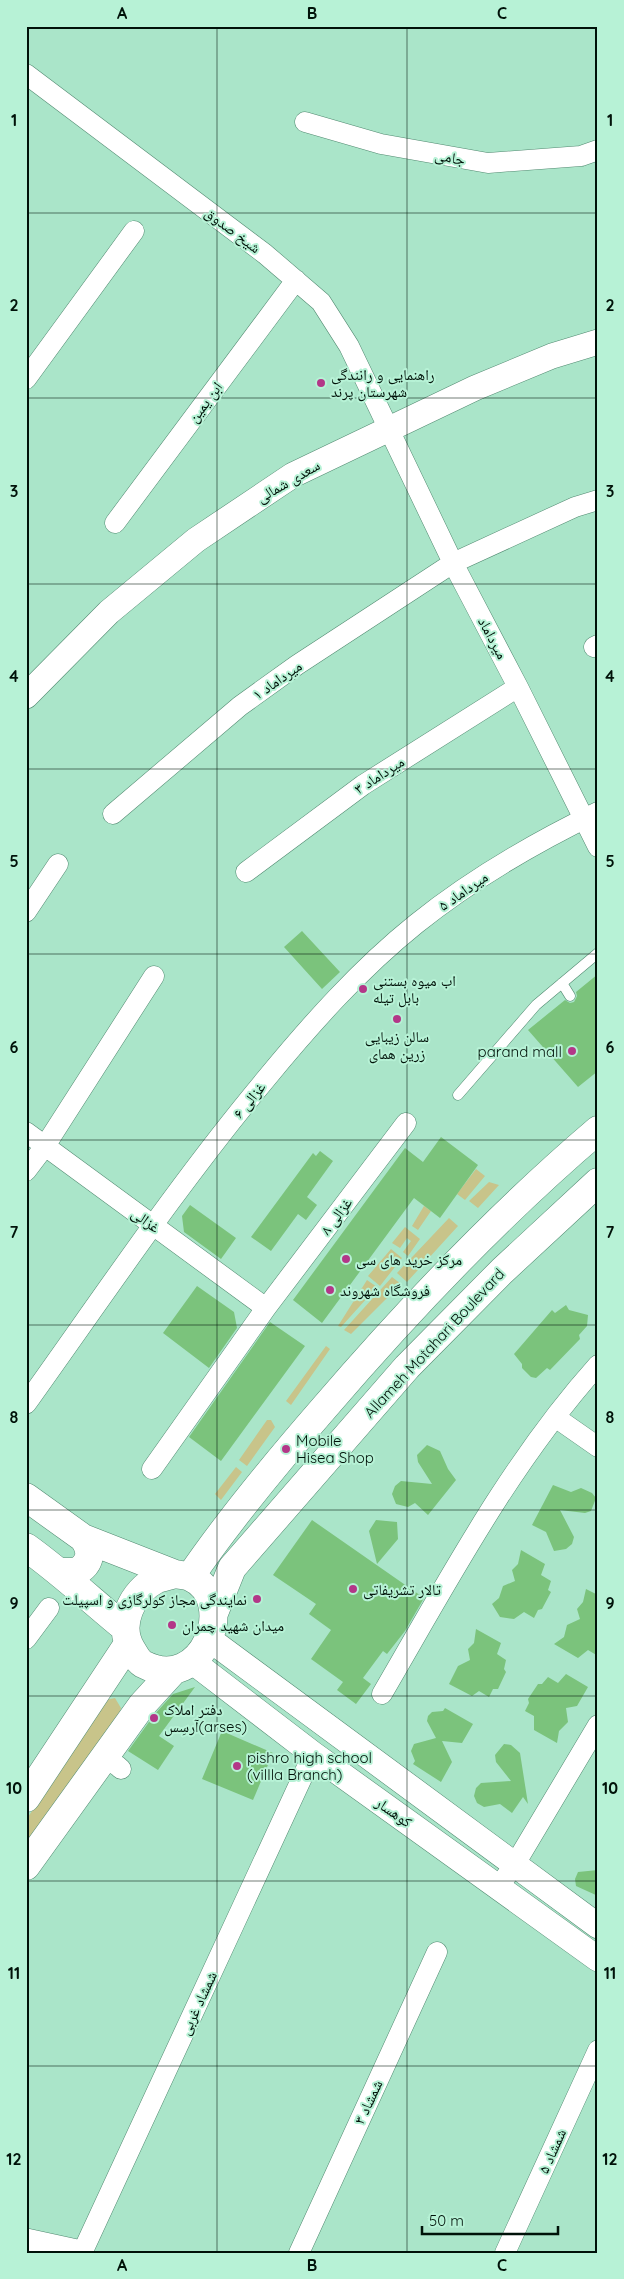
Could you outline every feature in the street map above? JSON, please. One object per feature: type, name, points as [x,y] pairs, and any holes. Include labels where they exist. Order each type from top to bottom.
[{"type":"main road","points":[[26,1798],[127,1636],[127,1614],[134,1598],[158,1579],[183,1576],[388,1334],[480,1237],[598,1130]]},
{"type":"main road","name":"Allameh Motahari Boulevard","points":[[211,1626],[232,1568],[407,1368],[502,1271],[598,1182]]},
{"type":"main road","points":[[26,1497],[83,1538],[183,1576],[202,1586],[210,1597],[211,1626],[206,1647],[142,1705],[109,1766],[26,1866]]},
{"type":"main road","points":[[62,1572],[76,1572],[87,1564],[90,1550],[83,1538]]},
{"type":"main road","points":[[26,1547],[62,1572],[96,1604],[127,1636],[139,1662],[156,1671],[184,1666]]},
{"type":"street","name":"شیخ صدوق","points":[[26,74],[265,254],[321,302],[349,346],[388,429]]},
{"type":"street","name":"جامی","points":[[305,122],[381,144],[488,163],[581,156],[598,150]]},
{"type":"street","points":[[26,379],[134,231]]},
{"type":"street","name":"ابن یمین","points":[[115,523],[296,280]]},
{"type":"street","name":"سعدی شمالی","points":[[26,696],[109,612],[196,540],[293,475],[484,384],[552,356],[598,342]]},
{"type":"street","name":"میرداماد","points":[[388,429],[453,564],[518,687],[591,815],[598,847]]},
{"type":"street","name":"میرداماد ۱","points":[[113,814],[240,706],[297,665],[453,564],[576,507],[598,500]]},
{"type":"street","name":"میرداماد ۳","points":[[246,872],[363,785],[518,687]]},
{"type":"street","name":"میرداماد ۵","points":[[354,982],[416,924],[478,880],[539,841],[591,815]]},
{"type":"street","points":[[26,912],[58,864]]},
{"type":"street","points":[[26,1171],[46,1146],[154,976]]},
{"type":"street","name":"غزالی ۶","points":[[26,1404],[209,1148],[310,1026],[354,982]]},
{"type":"street","name":"غزالی ۸","points":[[152,1469],[266,1308],[406,1123]]},
{"type":"street","name":"غزالی","points":[[26,1132],[266,1308]]},
{"type":"street","points":[[382,1694],[495,1501],[555,1417],[598,1365]]},
{"type":"street","points":[[555,1417],[598,1447]]},
{"type":"street","points":[[26,1639],[49,1608]]},
{"type":"street","name":"کوهسار","points":[[211,1626],[515,1864],[598,1926]]},
{"type":"street","name":"کوهسار","points":[[184,1666],[313,1754],[598,1959]]},
{"type":"street","points":[[499,1886],[515,1864],[598,1725]]},
{"type":"street","name":"شمشاد غربی","points":[[81,2253],[313,1754]]},
{"type":"street","name":"شمشاد ۳","points":[[299,2253],[437,1952]]},
{"type":"street","name":"شمشاد ۵","points":[[505,2253],[598,2050]]},
{"type":"street","points":[[26,2241],[81,2253]]},
{"type":"lane","points":[[458,1095],[536,1005],[598,953]]},
{"type":"lane","points":[[562,983],[570,996]]},
{"type":"shaded area","points":[[476,1169],[485,1176],[465,1200],[457,1194]]},
{"type":"shaded area","points":[[489,1182],[499,1185],[478,1208],[469,1201]]},
{"type":"shaded area","points":[[424,1206],[431,1211],[418,1230],[412,1226]]},
{"type":"shaded area","points":[[449,1218],[458,1226],[407,1282],[397,1273]]},
{"type":"shaded area","points":[[405,1227],[420,1239],[408,1256],[403,1252],[411,1241],[407,1238],[400,1248],[392,1243]]},
{"type":"shaded area","points":[[391,1249],[402,1258],[380,1286],[368,1276]]},
{"type":"shaded area","points":[[392,1277],[401,1284],[351,1334],[344,1330]]},
{"type":"shaded area","points":[[367,1280],[377,1287],[341,1327],[338,1326]]},
{"type":"shaded area","points":[[326,1346],[330,1349],[291,1405],[286,1401]]},
{"type":"shaded area","points":[[267,1420],[271,1420],[275,1427],[247,1466],[239,1460]]},
{"type":"shaded area","points":[[236,1467],[242,1472],[221,1500],[215,1494]]},
{"type":"shaded area","points":[[115,1698],[121,1708],[116,1723],[26,1845],[26,1820],[106,1700]]},
{"type":"building","points":[[302,931],[340,972],[322,989],[284,947]]},
{"type":"building","name":"parand mall","points":[[598,974],[598,1071],[578,1087],[528,1030],[565,1000],[570,1003],[574,1002],[577,996],[576,992]]},
{"type":"building","points":[[441,1137],[478,1165],[440,1218],[414,1198],[322,1323],[293,1300],[405,1148],[423,1162]]},
{"type":"building","points":[[320,1151],[333,1161],[307,1197],[317,1205],[306,1220],[298,1214],[271,1251],[251,1237],[313,1153],[316,1156]]},
{"type":"building","points":[[190,1205],[236,1238],[221,1259],[184,1232],[182,1216]]},
{"type":"building","points":[[197,1286],[234,1312],[237,1328],[209,1368],[163,1333]]},
{"type":"building","points":[[566,1305],[569,1310],[588,1315],[587,1326],[579,1335],[580,1339],[550,1370],[547,1368],[536,1378],[531,1377],[522,1368],[522,1364],[514,1354],[552,1310],[555,1313]]},
{"type":"building","points":[[270,1322],[305,1346],[221,1461],[189,1437]]},
{"type":"building","points":[[427,1445],[440,1451],[448,1469],[456,1480],[428,1515],[415,1503],[408,1507],[396,1504],[392,1494],[395,1486],[401,1481],[432,1484],[418,1462],[417,1455]]},
{"type":"building","points":[[553,1485],[571,1492],[581,1488],[592,1493],[596,1498],[591,1511],[585,1513],[560,1510],[574,1537],[572,1544],[566,1549],[554,1551],[546,1532],[532,1525]]},
{"type":"building","name":"تالار تشریفاتی","points":[[312,1520],[424,1598],[405,1631],[387,1654],[383,1651],[363,1678],[371,1684],[356,1704],[337,1690],[343,1682],[311,1659],[331,1630],[309,1614],[316,1604],[273,1575]]},
{"type":"building","points":[[376,1520],[397,1522],[398,1539],[377,1564],[369,1531]]},
{"type":"building","points":[[521,1550],[545,1564],[541,1575],[551,1581],[548,1590],[551,1592],[542,1609],[538,1610],[534,1618],[524,1612],[514,1619],[500,1617],[492,1604],[499,1598],[503,1586],[515,1581],[512,1570],[518,1564]]},
{"type":"building","points":[[586,1589],[598,1595],[598,1656],[588,1650],[578,1658],[554,1644],[564,1637],[567,1625],[580,1619],[577,1609],[583,1602]]},
{"type":"building","points":[[476,1629],[501,1643],[497,1654],[506,1660],[504,1669],[506,1672],[498,1689],[493,1689],[489,1697],[479,1691],[472,1696],[449,1684],[458,1666],[470,1660],[468,1649],[474,1643]]},
{"type":"building","points":[[566,1674],[588,1687],[577,1706],[566,1708],[568,1722],[559,1731],[557,1743],[534,1730],[534,1716],[525,1711],[529,1703],[528,1699],[538,1684],[542,1684],[548,1677],[558,1683]]},
{"type":"building","points":[[195,1687],[159,1736],[174,1746],[158,1770],[128,1751],[154,1715],[173,1694]]},
{"type":"building","points":[[445,1708],[473,1724],[462,1743],[442,1741],[452,1762],[441,1782],[413,1764],[415,1761],[411,1751],[414,1744],[436,1738],[427,1721],[428,1716],[432,1712],[443,1711]]},
{"type":"building","name":"pishro high school (villla Branch)","points":[[222,1731],[273,1753],[253,1800],[202,1779]]},
{"type":"building","points":[[504,1744],[511,1745],[520,1753],[528,1804],[523,1797],[512,1813],[500,1804],[484,1807],[477,1803],[474,1796],[476,1788],[481,1783],[511,1781],[496,1762],[495,1755]]},
{"type":"building","points":[[598,1870],[598,1896],[576,1886],[575,1879],[578,1872]]},
{"type":"place","name":"راهنمایی و رانندگی شهرستان پرند","points":[[321,383]]},
{"type":"place","name":"اب میوه بستنی بابل تیله","points":[[363,989]]},
{"type":"place","name":"سالن زیبایی زرین همای","points":[[397,1019]]},
{"type":"place","name":"parand mall","points":[[572,1051]]},
{"type":"place","name":"مرکز خرید های سی","points":[[346,1259]]},
{"type":"place","name":"فروشگاه شهروند","points":[[330,1290]]},
{"type":"place","name":"Mobile Hisea Shop","points":[[286,1449]]},
{"type":"place","name":"تالار تشریفاتی","points":[[353,1589]]},
{"type":"place","name":"نمایندگی مجاز کولرگازی و اسپیلت","points":[[257,1599]]},
{"type":"place","name":"میدان شهید چمران","points":[[172,1625]]},
{"type":"place","name":"دفتر املاک آرسِس(arses)","points":[[154,1718]]},
{"type":"place","name":"pishro high school (villla Branch)","points":[[237,1766]]}]
